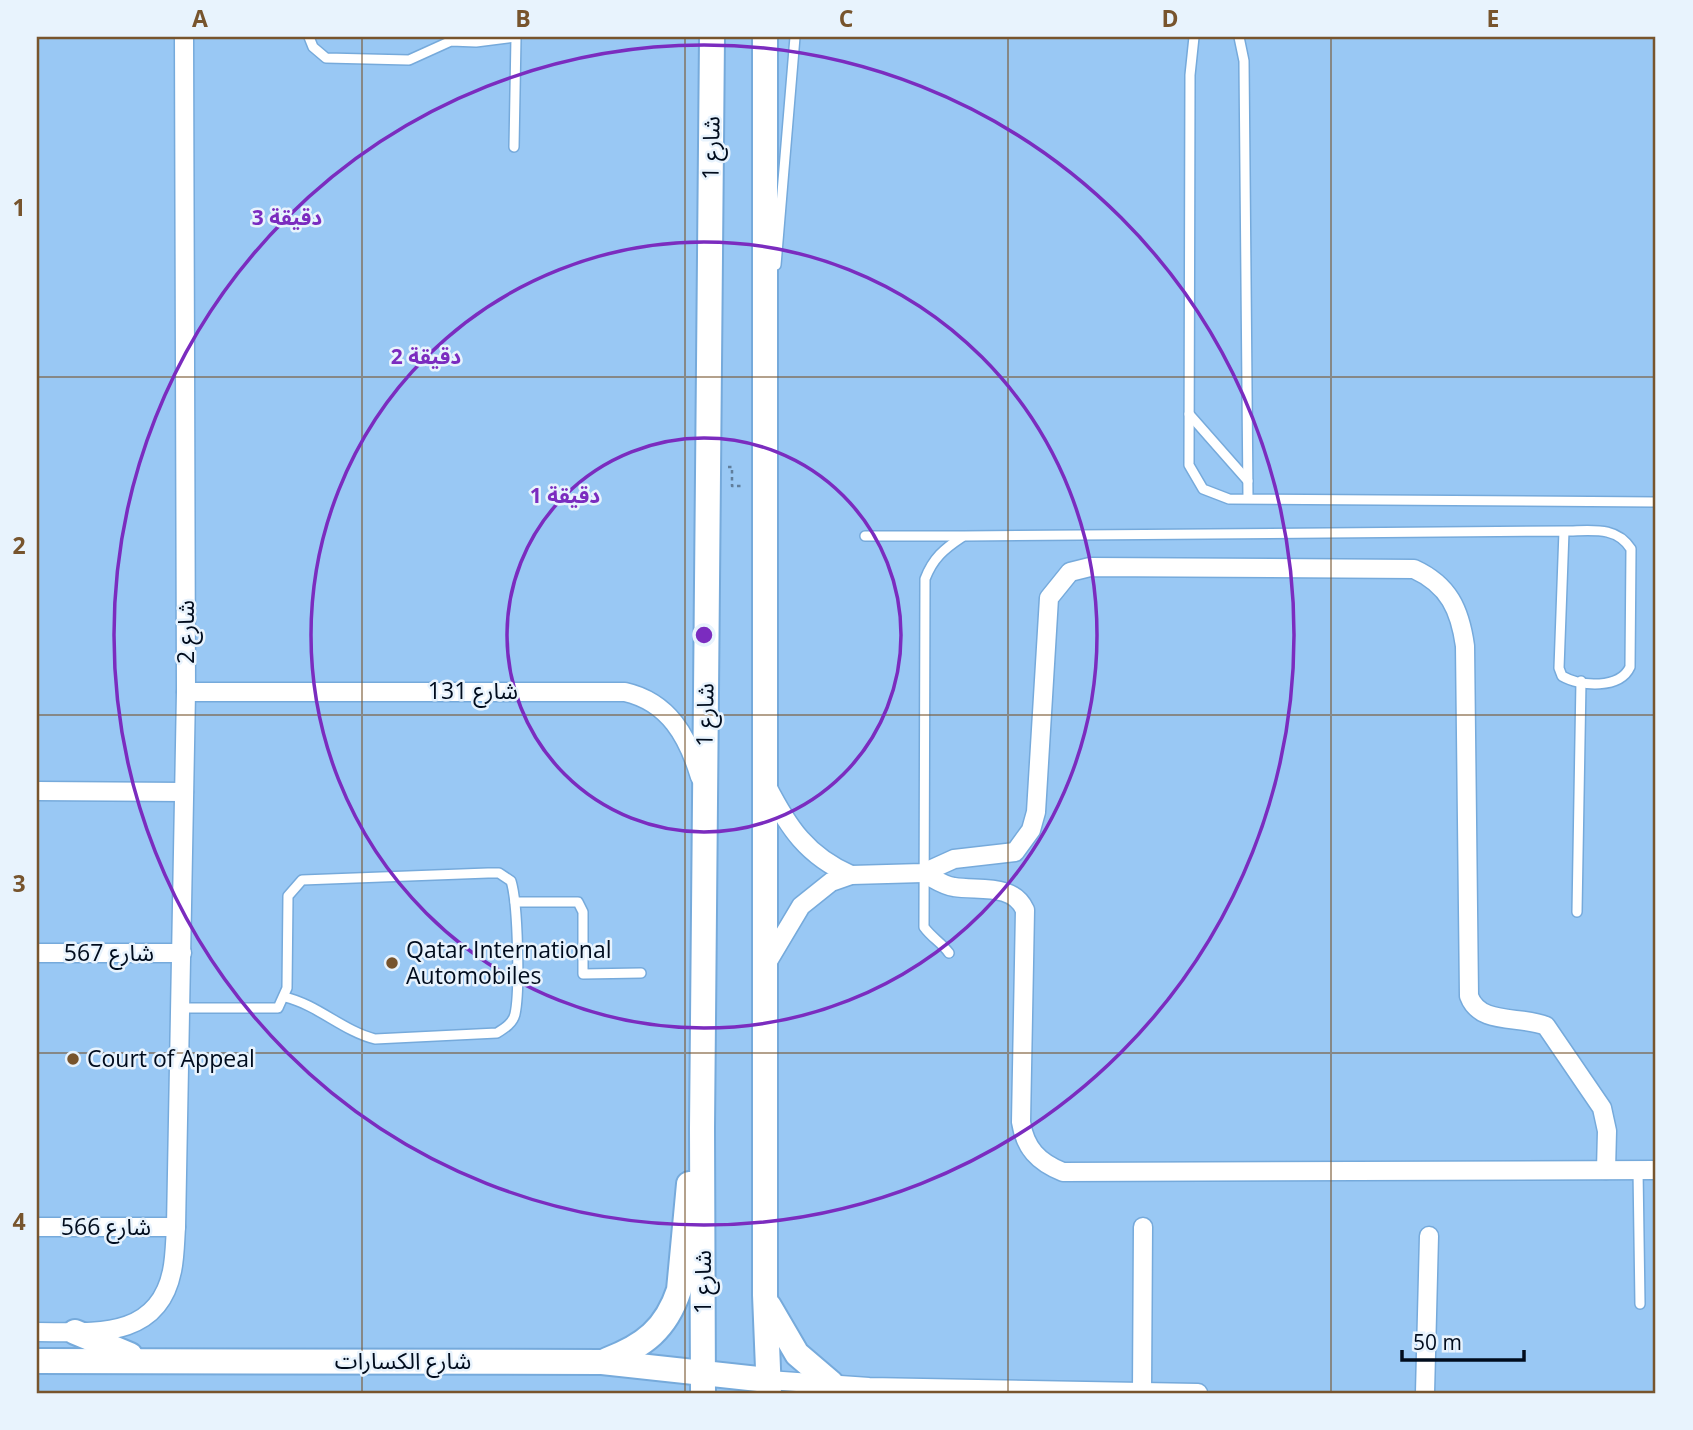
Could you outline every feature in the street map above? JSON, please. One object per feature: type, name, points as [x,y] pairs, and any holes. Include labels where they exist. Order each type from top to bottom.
[{"type":"street","name":"شارع 2","points":[[176,1227],[186,692],[184,37]]},
{"type":"street","name":"شارع 1","points":[[704,1382],[704,792],[712,37]]},
{"type":"street","points":[[765,37],[765,1295],[768,1386],[1198,1393]]},
{"type":"street","points":[[766,966],[801,905],[831,882],[851,874],[923,873],[954,859],[1014,852],[1031,830],[1036,812],[1049,598],[1070,572],[1090,567],[1414,569],[1434,578],[1450,598],[1462,622],[1465,646],[1469,996],[1473,1008],[1482,1014],[1534,1021],[1546,1026],[1602,1108],[1607,1131],[1606,1170]]},
{"type":"street","name":"شارع 131","points":[[186,692],[625,692],[655,703],[681,730],[692,750],[704,792]]},
{"type":"street","points":[[766,785],[800,841],[831,866],[851,874]]},
{"type":"street","points":[[37,791],[184,792]]},
{"type":"street","points":[[923,873],[951,887],[1009,892],[1020,899],[1025,910],[1021,1122],[1023,1139],[1034,1154],[1049,1167],[1063,1172],[1142,1173],[1656,1170]]},
{"type":"street","name":"شارع 567","points":[[37,953],[182,953]]},
{"type":"street","points":[[602,1362],[635,1349],[652,1338],[673,1306],[678,1290],[689,1184],[702,1129]]},
{"type":"street","name":"شارع 566","points":[[37,1227],[176,1227]]},
{"type":"street","points":[[37,1332],[114,1331],[131,1325],[156,1305],[166,1289],[172,1271],[176,1227]]},
{"type":"street","points":[[1142,1392],[1143,1227]]},
{"type":"street","points":[[1425,1393],[1429,1236]]},
{"type":"street","points":[[765,1295],[773,1316],[794,1350],[840,1388]]},
{"type":"street","points":[[75,1332],[140,1359]]},
{"type":"street","name":"شارع الكسارات","points":[[37,1361],[140,1359],[602,1362],[704,1382],[768,1386]]},
{"type":"street","points":[[704,1382],[723,1393]]},
{"type":"lane","points":[[309,37],[313,47],[326,58],[409,60],[451,41],[476,42],[515,37],[514,147]]},
{"type":"lane","points":[[765,379],[795,37]]},
{"type":"lane","points":[[1194,37],[1189,75],[1189,466],[1197,482],[1220,498],[1656,502]]},
{"type":"lane","points":[[1239,37],[1244,61],[1248,498]]},
{"type":"lane","points":[[1189,414],[1248,481]]},
{"type":"lane","points":[[865,536],[964,536],[1564,531],[1611,531],[1624,538],[1631,549],[1630,667],[1625,677],[1616,683],[1581,681],[1562,676],[1559,668],[1564,531]]},
{"type":"lane","points":[[949,953],[940,940],[930,935],[924,927],[925,579],[931,563],[941,551],[964,536]]},
{"type":"lane","points":[[1577,912],[1581,681]]},
{"type":"lane","points":[[181,1008],[278,1008],[285,997],[288,896],[302,880],[499,873],[510,881],[515,902],[515,1015],[511,1022],[497,1033],[376,1039],[358,1033],[314,1007],[285,997]]},
{"type":"lane","points":[[515,902],[578,902],[583,912],[583,974],[640,973]]},
{"type":"lane","points":[[1638,1170],[1640,1304]]},
{"type":"path","points":[[708,467],[732,467],[732,486],[765,486]]},
{"type":"shaded area","points":[[37,37],[1656,37],[1656,1393],[37,1393]]},
{"type":"place","name":"Qatar International Automobiles","points":[[392,963]]},
{"type":"place","name":"Court of Appeal","points":[[73,1059]]}]
